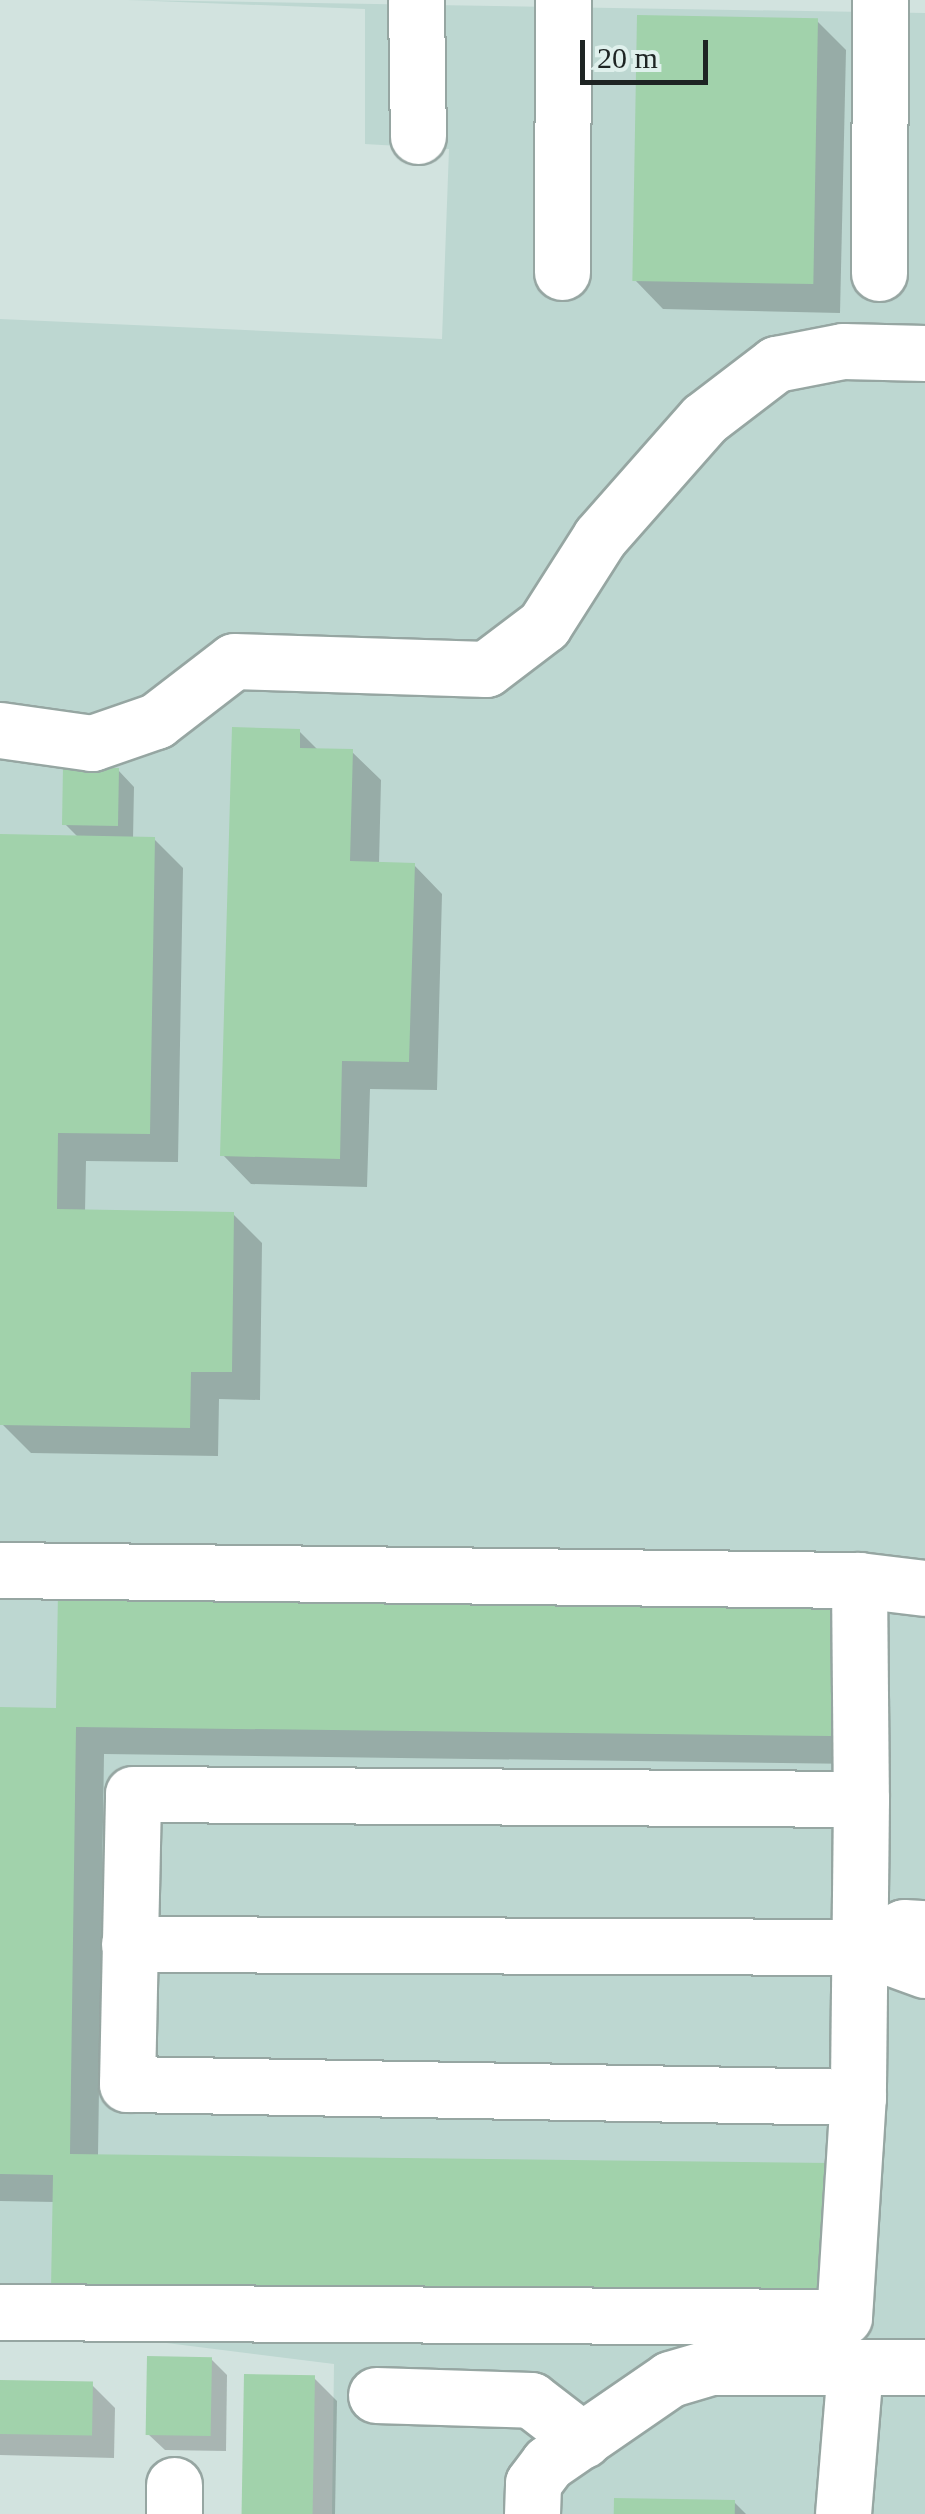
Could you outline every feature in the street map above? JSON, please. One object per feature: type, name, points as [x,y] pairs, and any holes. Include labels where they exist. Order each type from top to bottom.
[{"type":"street","points":[[416,0],[418,136]]},
{"type":"street","points":[[562,272],[563,0]]},
{"type":"street","points":[[879,273],[880,0]]},
{"type":"street","points":[[0,730],[92,743],[156,720],[234,662],[486,669],[544,625],[600,537],[704,419],[776,364],[843,351],[925,353]]},
{"type":"street","points":[[0,1570],[859,1580],[925,1588]]},
{"type":"street","points":[[0,2312],[844,2317],[858,2097],[859,1580]]},
{"type":"street","points":[[858,2097],[127,2084],[133,1794],[861,1799]]},
{"type":"street","points":[[861,1946],[904,1927],[925,1928]]},
{"type":"street","points":[[129,1944],[861,1946],[925,1970]]},
{"type":"street","points":[[532,2514],[533,2482],[565,2451],[670,2380],[711,2366],[925,2366]]},
{"type":"street","points":[[843,2514],[855,2368]]},
{"type":"street","points":[[376,2395],[531,2400],[565,2451]]},
{"type":"shaded area","points":[[127,0],[925,13],[925,331],[843,330],[477,647],[143,702],[88,721],[0,708],[0,319],[442,339],[449,149],[365,144],[365,9]]},
{"type":"shaded area","points":[[845,373],[925,375],[925,2514],[332,2514],[334,2364],[0,2322],[0,752],[242,683],[485,690],[722,434],[787,384]]},
{"type":"building","points":[[637,15],[818,18],[813,284],[632,281]]},
{"type":"building","points":[[232,727],[300,729],[300,748],[353,749],[350,861],[415,863],[409,1062],[342,1061],[340,1159],[220,1156]]},
{"type":"building","points":[[63,767],[119,768],[118,826],[62,825]]},
{"type":"building","points":[[0,834],[155,837],[150,1134],[58,1133],[57,1209],[234,1212],[232,1372],[191,1372],[190,1428],[0,1425]]},
{"type":"building","points":[[58,1592],[833,1602],[831,1736],[76,1727],[70,2154],[830,2163],[828,2299],[51,2289],[53,2175],[0,2174],[0,1707],[56,1708]]},
{"type":"building","points":[[147,2356],[212,2357],[211,2436],[146,2435]]},
{"type":"building","points":[[244,2374],[315,2375],[313,2514],[242,2514]]},
{"type":"building","points":[[0,2380],[93,2382],[92,2436],[0,2434]]},
{"type":"building","points":[[614,2498],[735,2500],[735,2514],[614,2514]]}]
